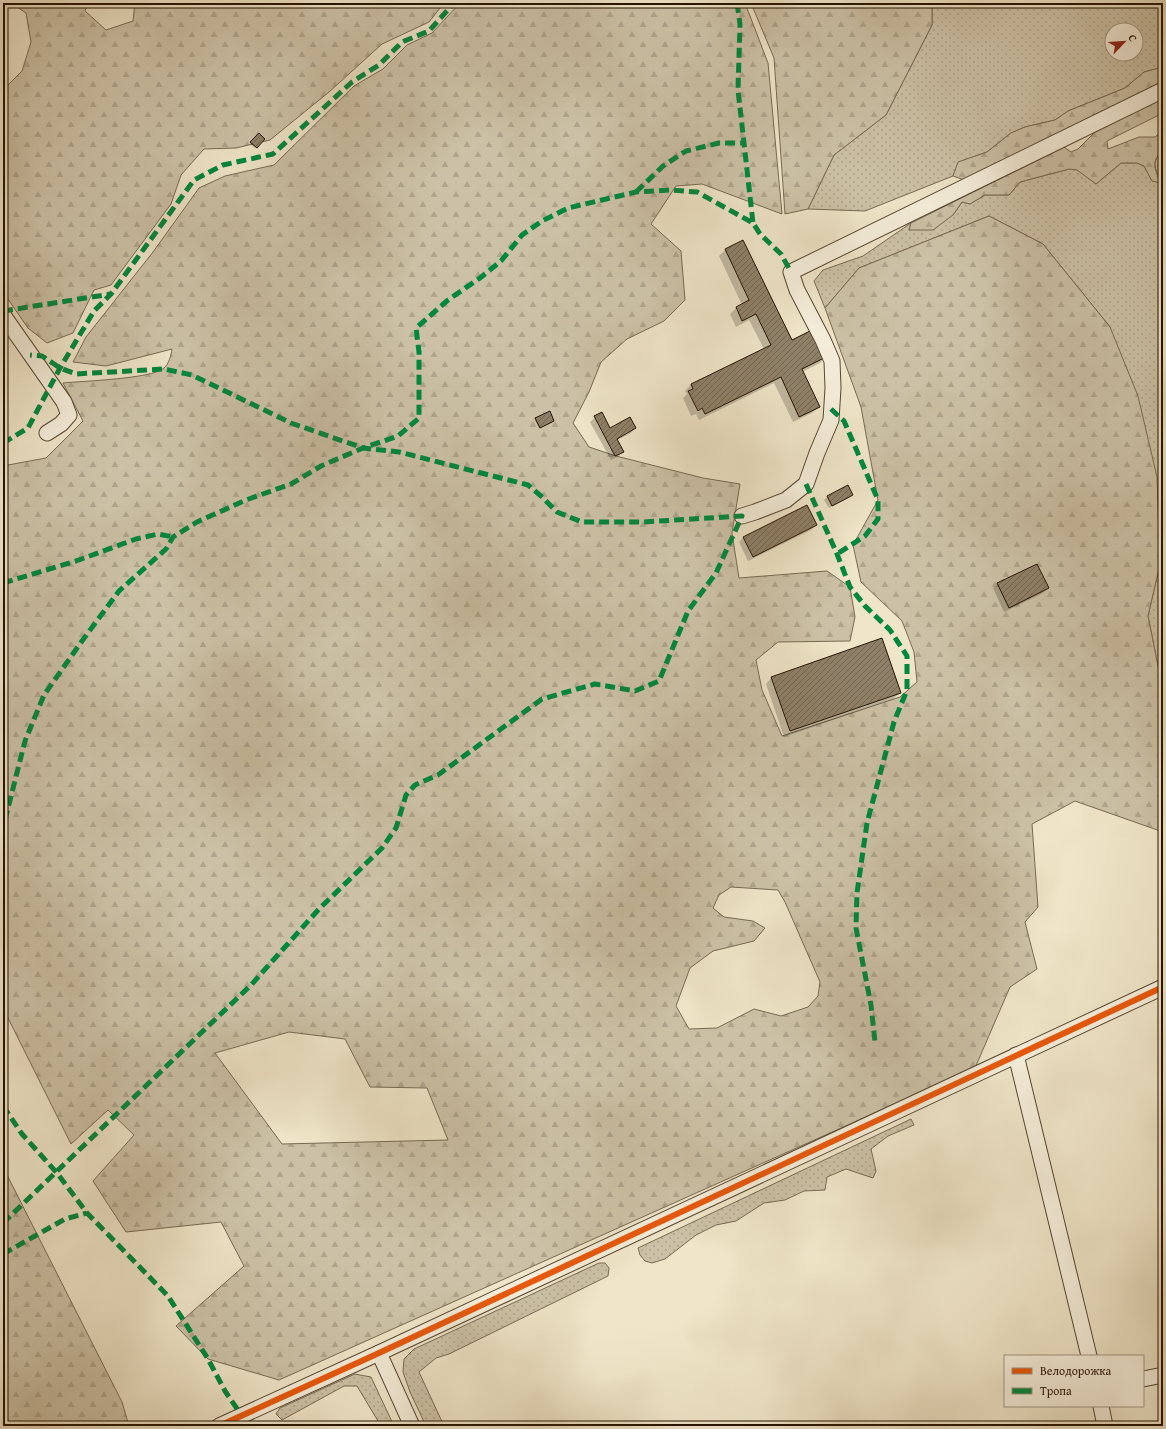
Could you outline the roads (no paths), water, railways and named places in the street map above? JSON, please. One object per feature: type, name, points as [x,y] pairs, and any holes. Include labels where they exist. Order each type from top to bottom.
[{"type":"street","points":[[742,516],[786,500],[806,484],[831,420],[833,388],[832,361],[823,340],[797,290],[791,272],[1163,90]]},
{"type":"street","points":[[3,315],[64,402],[69,415],[61,424],[47,432]]},
{"type":"street","points":[[219,1426],[1163,987]]},
{"type":"street","points":[[1016,1056],[1089,1355]]},
{"type":"street","points":[[378,1353],[412,1426]]},
{"type":"street","points":[[1144,1379],[1163,1375]]},
{"type":"street","points":[[1101,1407],[1106,1426]]}]
